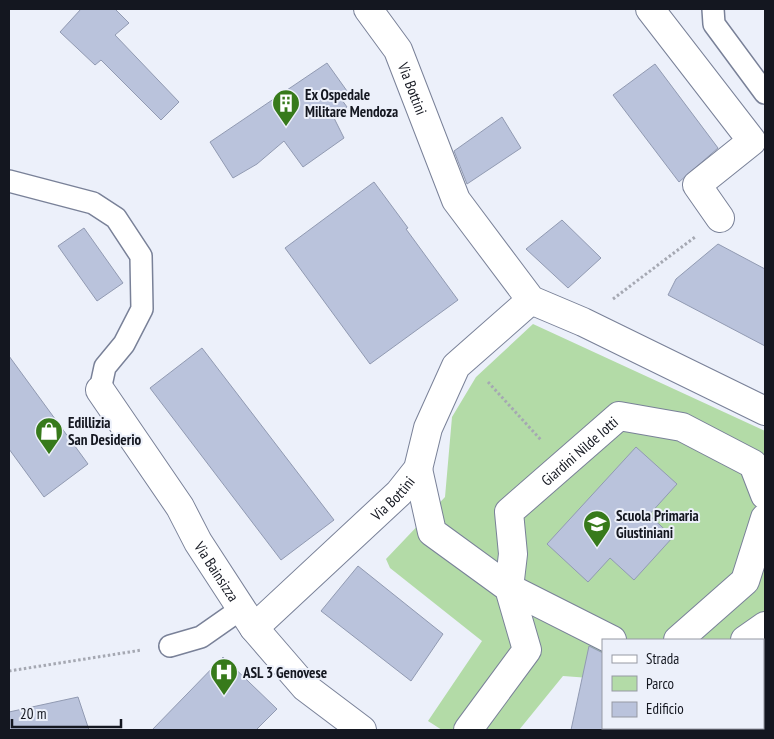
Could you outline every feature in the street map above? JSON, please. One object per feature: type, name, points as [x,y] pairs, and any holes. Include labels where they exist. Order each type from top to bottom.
[{"type":"street","name":"Via Bottini","points":[[248,618],[400,493],[418,469],[428,428],[456,366],[531,300],[456,200],[398,50],[368,9]]},
{"type":"street","points":[[650,9],[752,141],[697,185],[720,218]]},
{"type":"street","points":[[531,300],[583,322],[765,411]]},
{"type":"street","name":"Via Bainsizza","points":[[100,390],[180,506],[198,542],[248,618],[305,688],[362,730]]},
{"type":"street","name":"Giardini Nilde Iotti","points":[[468,730],[527,650],[509,588],[513,554],[509,512],[619,416],[682,427],[753,464],[765,495]]},
{"type":"street","points":[[418,469],[432,532],[509,588],[610,639]]},
{"type":"street","points":[[679,639],[745,581],[765,518]]},
{"type":"street","points":[[746,639],[765,626]]},
{"type":"lane","points":[[713,9],[714,24],[765,93]]},
{"type":"lane","points":[[9,180],[93,203],[116,218],[141,256],[142,309],[124,344],[105,367],[100,390]]},
{"type":"lane","points":[[170,646],[201,637],[248,618]]},
{"type":"path","points":[[583,322],[720,218]]},
{"type":"path","points":[[466,356],[562,466]]},
{"type":"path","points":[[9,671],[170,646]]},
{"type":"green space","points":[[533,324],[765,431],[765,675],[764,639],[602,639],[602,679],[563,676],[519,730],[442,730],[428,721],[482,641],[390,568],[386,559],[445,497],[452,417],[476,377]]},
{"type":"building","points":[[81,9],[115,9],[129,23],[115,35],[179,102],[161,120],[101,60],[95,65],[60,32]]},
{"type":"building","name":"Ex Ospedale Militare Mendoza","points":[[327,63],[347,91],[339,96],[347,107],[333,116],[344,138],[303,167],[284,141],[257,164],[233,178],[210,142]]},
{"type":"building","points":[[655,64],[718,148],[679,182],[613,95]]},
{"type":"building","points":[[502,117],[521,148],[467,184],[454,151]]},
{"type":"building","points":[[374,182],[458,300],[370,364],[285,248]]},
{"type":"building","points":[[562,220],[601,258],[568,288],[526,249]]},
{"type":"building","points":[[84,228],[123,283],[97,301],[58,246]]},
{"type":"building","points":[[718,244],[765,269],[765,346],[668,295],[676,279]]},
{"type":"building","points":[[202,348],[334,520],[281,560],[150,388]]},
{"type":"building","points":[[9,356],[88,464],[44,497],[9,449]]},
{"type":"building","points":[[636,447],[677,484],[649,515],[673,537],[634,580],[610,558],[588,582],[547,544]]},
{"type":"building","points":[[358,566],[443,634],[411,681],[321,611]]},
{"type":"building","points":[[589,646],[602,652],[603,730],[571,730]]},
{"type":"building","name":"ASL 3 Genovese","points":[[223,657],[277,709],[256,730],[152,730]]},
{"type":"building","points":[[78,697],[89,730],[9,730],[9,712]]},
{"type":"place","name":"Ex Ospedale Militare Mendoza","points":[[286,127]]},
{"type":"place","name":"Edillizia San Desiderio","points":[[49,455]]},
{"type":"place","name":"Scuola Primaria Giustiniani","points":[[597,548]]},
{"type":"place","name":"ASL 3 Genovese","points":[[224,696]]}]
